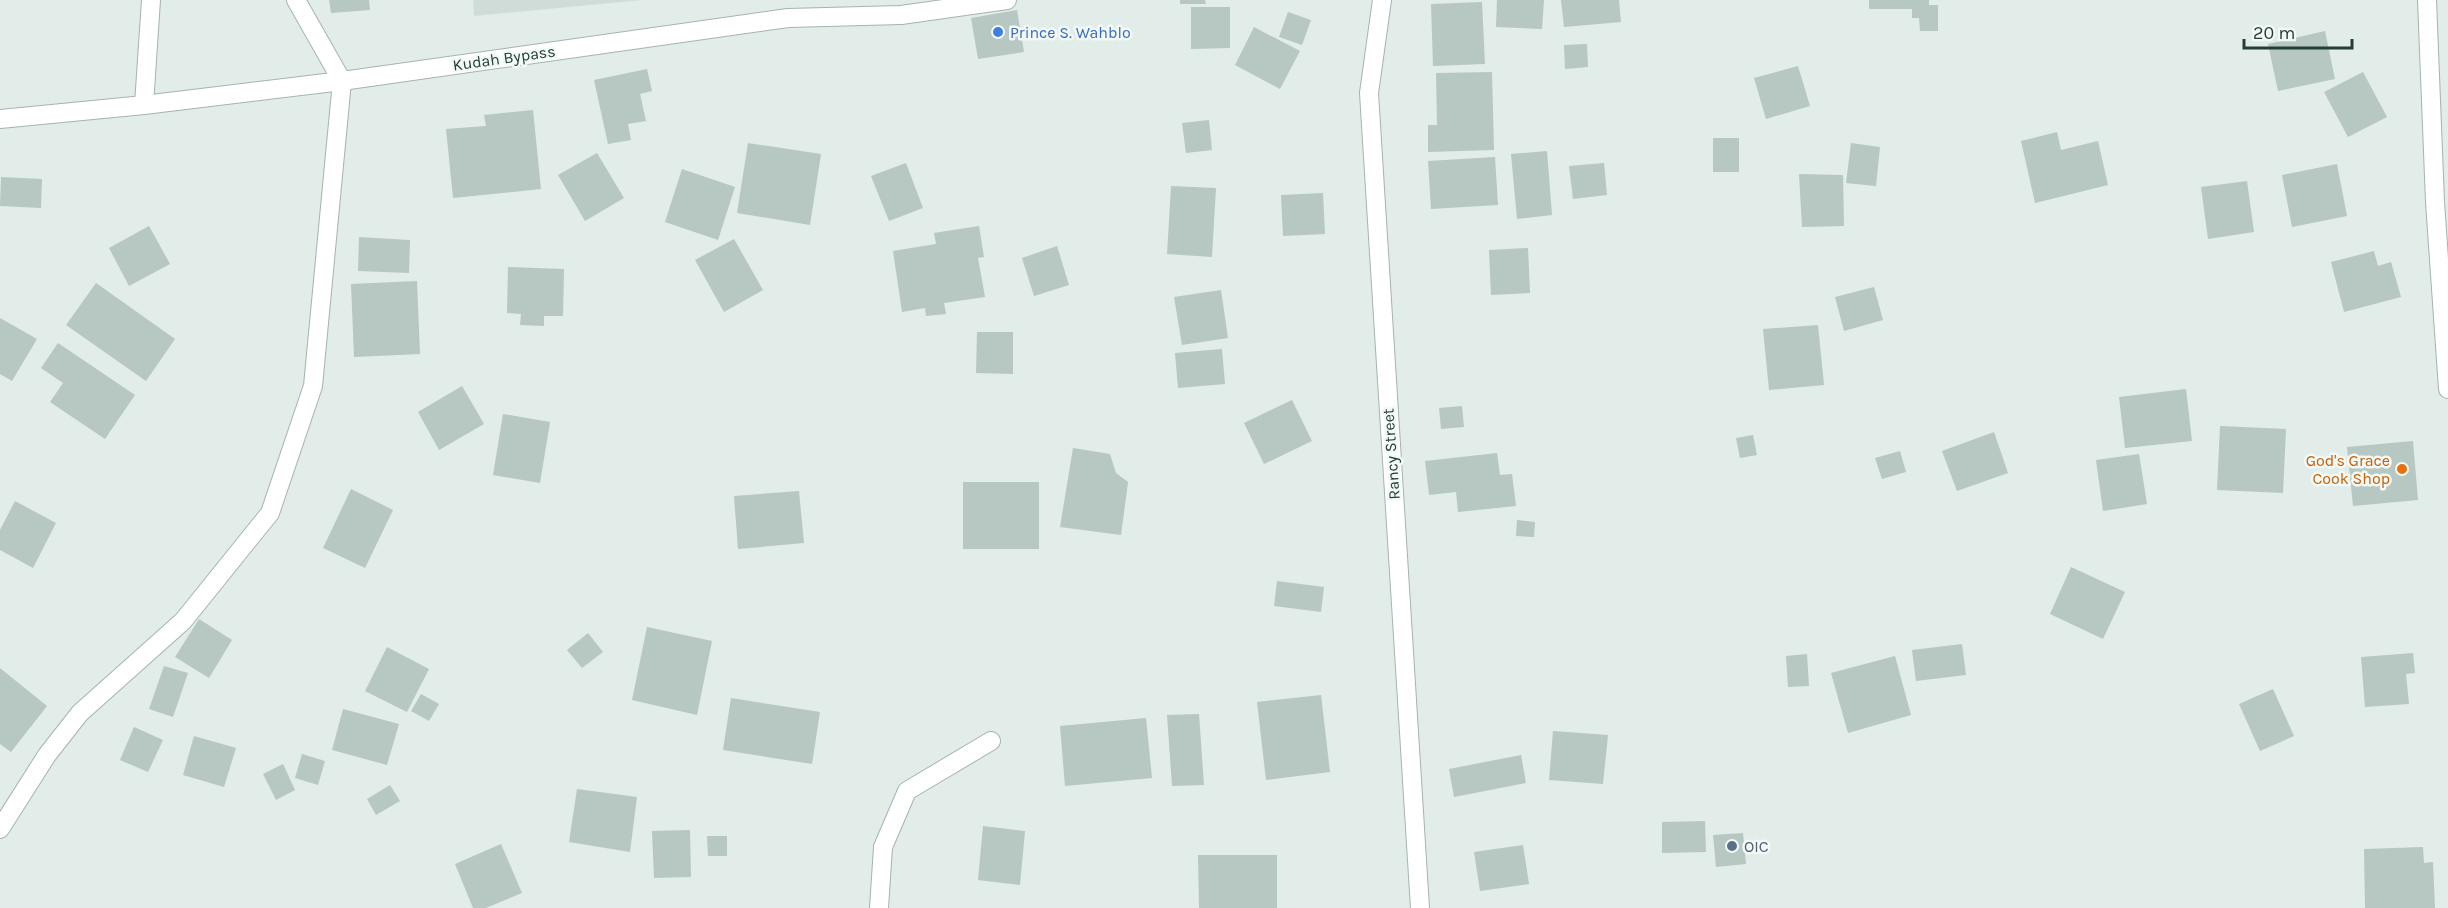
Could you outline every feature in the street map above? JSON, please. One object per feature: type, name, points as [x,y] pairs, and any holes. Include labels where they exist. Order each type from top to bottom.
[{"type":"street","points":[[144,105],[151,0]]},
{"type":"street","points":[[0,829],[47,755],[80,713],[183,621],[270,513],[313,386],[342,81],[296,0]]},
{"type":"street","name":"Kudah Bypass","points":[[0,119],[144,105],[342,81],[787,9],[901,15],[1007,0]]},
{"type":"street","name":"Rancy Street","points":[[1382,0],[1369,93],[1420,908]]},
{"type":"street","points":[[2427,0],[2435,202],[2448,389]]},
{"type":"street","points":[[879,908],[884,847],[907,791],[991,741]]},
{"type":"shaded area","points":[[473,0],[642,0],[474,16]]},
{"type":"building","points":[[329,0],[369,0],[370,10],[331,13]]},
{"type":"building","points":[[1180,0],[1205,0],[1206,4],[1180,4]]},
{"type":"building","points":[[1497,0],[1544,0],[1542,29],[1496,27]]},
{"type":"building","points":[[1561,0],[1619,0],[1621,22],[1564,27]]},
{"type":"building","points":[[1869,0],[1929,0],[1929,5],[1938,5],[1938,31],[1920,31],[1919,18],[1912,18],[1912,9],[1869,9]]},
{"type":"building","points":[[1482,2],[1485,64],[1433,66],[1431,4]]},
{"type":"building","points":[[1191,7],[1230,7],[1230,48],[1191,49]]},
{"type":"building","points":[[1017,10],[1024,52],[978,59],[971,18]]},
{"type":"building","points":[[1288,12],[1311,20],[1302,45],[1279,37]]},
{"type":"building","points":[[1254,27],[1300,51],[1280,89],[1235,65]]},
{"type":"building","points":[[2325,31],[2335,79],[2278,91],[2268,44]]},
{"type":"building","points":[[1587,44],[1588,67],[1565,69],[1564,45]]},
{"type":"building","points":[[1798,66],[1810,106],[1766,119],[1754,78]]},
{"type":"building","points":[[647,69],[652,91],[640,94],[646,121],[628,124],[631,140],[608,144],[594,80]]},
{"type":"building","points":[[1492,72],[1494,150],[1428,152],[1428,125],[1437,125],[1436,73]]},
{"type":"building","points":[[2363,72],[2387,117],[2348,137],[2324,92]]},
{"type":"building","points":[[533,110],[541,189],[453,198],[446,129],[486,126],[484,115]]},
{"type":"building","points":[[1209,120],[1212,150],[1186,153],[1182,123]]},
{"type":"building","points":[[2057,132],[2061,150],[2098,141],[2108,185],[2035,203],[2021,141]]},
{"type":"building","points":[[1713,138],[1739,138],[1739,172],[1713,172]]},
{"type":"building","points":[[748,143],[821,154],[810,225],[737,213]]},
{"type":"building","points":[[1851,143],[1880,147],[1876,186],[1846,183]]},
{"type":"building","points":[[1547,151],[1552,215],[1517,219],[1511,154]]},
{"type":"building","points":[[597,153],[624,198],[585,221],[558,175]]},
{"type":"building","points":[[1495,157],[1498,205],[1431,209],[1428,161]]},
{"type":"building","points":[[906,163],[923,208],[889,221],[871,176]]},
{"type":"building","points":[[1604,163],[1607,195],[1573,199],[1569,166]]},
{"type":"building","points":[[2337,164],[2347,216],[2292,227],[2282,175]]},
{"type":"building","points":[[682,169],[735,187],[718,240],[665,222]]},
{"type":"building","points":[[1799,174],[1843,175],[1844,226],[1802,227]]},
{"type":"building","points":[[1,177],[42,179],[41,208],[0,206]]},
{"type":"building","points":[[2247,181],[2254,232],[2208,239],[2201,187]]},
{"type":"building","points":[[1171,186],[1216,188],[1212,257],[1167,254]]},
{"type":"building","points":[[1323,193],[1325,234],[1283,236],[1281,195]]},
{"type":"building","points":[[149,226],[170,264],[129,286],[109,248]]},
{"type":"building","points":[[979,226],[984,257],[978,258],[985,297],[944,303],[946,314],[926,316],[925,308],[902,312],[893,251],[936,244],[934,233]]},
{"type":"building","points":[[359,237],[410,240],[409,273],[358,271]]},
{"type":"building","points":[[734,239],[763,290],[724,312],[695,260]]},
{"type":"building","points":[[1057,246],[1069,285],[1034,296],[1022,258]]},
{"type":"building","points":[[1528,248],[1530,293],[1491,295],[1489,250]]},
{"type":"building","points":[[2374,251],[2378,266],[2391,262],[2401,297],[2344,312],[2331,262]]},
{"type":"building","points":[[508,267],[564,269],[563,316],[544,316],[544,326],[520,325],[521,314],[507,313]]},
{"type":"building","points":[[417,281],[420,354],[354,357],[351,284]]},
{"type":"building","points":[[96,283],[175,339],[146,381],[66,325]]},
{"type":"building","points":[[1874,287],[1883,320],[1844,331],[1835,297]]},
{"type":"building","points":[[1221,290],[1228,338],[1182,345],[1174,297]]},
{"type":"building","points":[[0,318],[37,339],[12,381],[0,374]]},
{"type":"building","points":[[1818,325],[1824,385],[1769,390],[1763,329]]},
{"type":"building","points":[[977,332],[1013,332],[1013,374],[976,373]]},
{"type":"building","points":[[58,343],[135,395],[105,439],[50,402],[63,383],[41,368]]},
{"type":"building","points":[[1222,349],[1225,384],[1178,388],[1175,353]]},
{"type":"building","points":[[462,386],[484,424],[439,450],[418,412]]},
{"type":"building","points":[[2186,389],[2192,441],[2125,448],[2119,397]]},
{"type":"building","points":[[1292,400],[1312,441],[1264,464],[1244,423]]},
{"type":"building","points":[[1462,406],[1464,427],[1441,429],[1439,408]]},
{"type":"building","points":[[503,414],[550,422],[540,483],[493,475]]},
{"type":"building","points":[[2220,426],[2286,429],[2283,493],[2217,490]]},
{"type":"building","points":[[1994,432],[2008,473],[1957,491],[1942,451]]},
{"type":"building","points":[[1753,435],[1757,455],[1740,458],[1736,438]]},
{"type":"building","points":[[2413,441],[2418,500],[2353,506],[2347,447]]},
{"type":"building","points":[[1073,448],[1110,454],[1116,473],[1128,482],[1121,535],[1060,527]]},
{"type":"building","points":[[1900,451],[1906,472],[1882,479],[1875,458]]},
{"type":"building","points":[[1497,453],[1500,475],[1512,474],[1516,506],[1458,512],[1456,492],[1429,495],[1425,461]]},
{"type":"building","points":[[2139,454],[2147,504],[2103,511],[2096,460]]},
{"type":"building","points":[[963,482],[1039,482],[1039,549],[963,549]]},
{"type":"building","points":[[351,489],[393,510],[365,568],[323,548]]},
{"type":"building","points":[[799,491],[804,543],[738,549],[734,496]]},
{"type":"building","points":[[15,501],[56,523],[33,568],[0,550],[0,530]]},
{"type":"building","points":[[1517,520],[1535,522],[1534,537],[1516,536]]},
{"type":"building","points":[[2071,567],[2125,592],[2103,639],[2050,614]]},
{"type":"building","points":[[1277,581],[1324,587],[1321,612],[1274,606]]},
{"type":"building","points":[[199,619],[232,640],[209,678],[175,657]]},
{"type":"building","points":[[647,627],[712,641],[697,715],[632,700]]},
{"type":"building","points":[[588,633],[603,652],[582,668],[567,650]]},
{"type":"building","points":[[1962,644],[1966,675],[1916,681],[1912,650]]},
{"type":"building","points":[[387,647],[429,669],[407,712],[365,691]]},
{"type":"building","points":[[2413,653],[2415,673],[2406,674],[2409,704],[2365,707],[2361,657]]},
{"type":"building","points":[[1807,654],[1809,686],[1788,687],[1786,656]]},
{"type":"building","points":[[1895,656],[1911,715],[1848,733],[1831,673]]},
{"type":"building","points":[[164,666],[188,673],[173,717],[149,709]]},
{"type":"building","points":[[0,668],[47,706],[11,752],[0,744]]},
{"type":"building","points":[[2273,689],[2294,736],[2260,751],[2239,704]]},
{"type":"building","points":[[421,694],[439,704],[429,721],[411,711]]},
{"type":"building","points":[[1321,695],[1330,772],[1266,780],[1257,702]]},
{"type":"building","points":[[731,698],[820,712],[812,764],[723,750]]},
{"type":"building","points":[[343,709],[399,724],[387,765],[332,750]]},
{"type":"building","points":[[1199,714],[1204,785],[1172,786],[1167,715]]},
{"type":"building","points":[[1146,718],[1152,778],[1065,786],[1060,726]]},
{"type":"building","points":[[134,727],[163,740],[148,772],[120,760]]},
{"type":"building","points":[[1553,731],[1608,735],[1603,784],[1549,780]]},
{"type":"building","points":[[194,736],[236,748],[224,787],[183,775]]},
{"type":"building","points":[[302,754],[325,761],[318,785],[295,778]]},
{"type":"building","points":[[1521,755],[1526,783],[1454,797],[1449,769]]},
{"type":"building","points":[[283,764],[295,790],[276,800],[263,774]]},
{"type":"building","points":[[390,785],[400,801],[376,815],[367,799]]},
{"type":"building","points":[[577,789],[637,797],[630,852],[569,842]]},
{"type":"building","points":[[1705,821],[1706,852],[1662,853],[1662,822]]},
{"type":"building","points":[[983,826],[1025,831],[1020,885],[978,880]]},
{"type":"building","points":[[690,830],[691,877],[654,878],[652,831]]},
{"type":"building","points":[[1743,833],[1746,864],[1716,867],[1713,835]]},
{"type":"building","points":[[707,836],[727,836],[727,856],[708,856]]},
{"type":"building","points":[[501,844],[522,893],[486,908],[473,908],[455,864]]},
{"type":"building","points":[[1523,845],[1529,884],[1480,891],[1474,852]]},
{"type":"building","points":[[2423,847],[2424,863],[2433,862],[2435,908],[2365,908],[2364,849]]},
{"type":"building","points":[[1198,855],[1277,855],[1277,908],[1199,908]]},
{"type":"place","name":"Prince S. Wahblo","points":[[998,32]]},
{"type":"place","name":"God's Grace Cook Shop","points":[[2402,469]]},
{"type":"place","name":"OIC","points":[[1732,846]]}]
